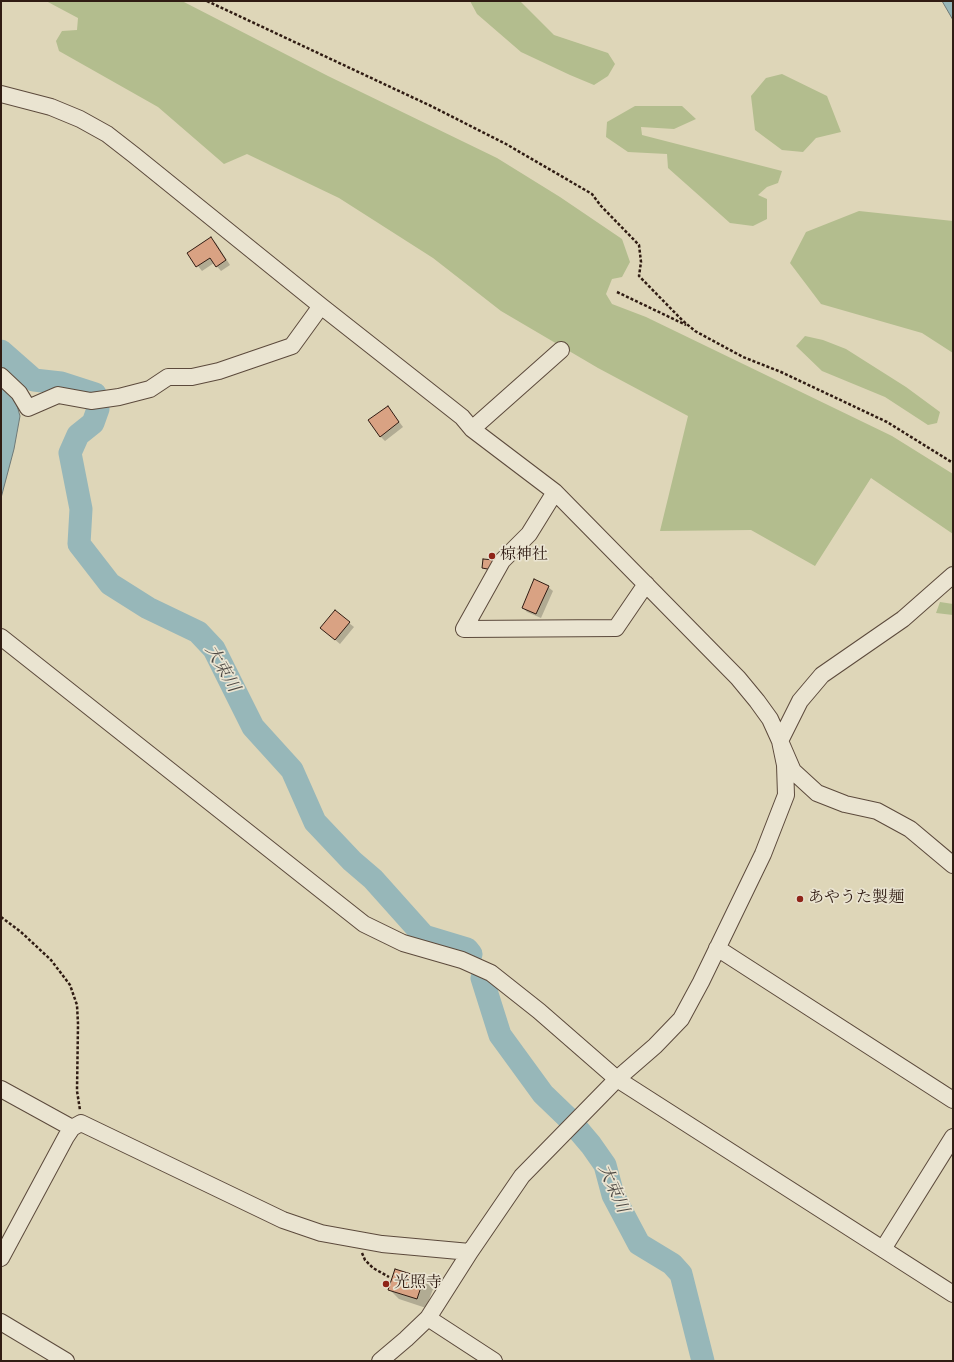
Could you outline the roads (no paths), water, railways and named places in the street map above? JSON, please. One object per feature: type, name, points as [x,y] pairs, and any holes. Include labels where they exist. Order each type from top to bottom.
[{"type":"street","points":[[1,94],[51,107],[80,119],[107,134],[462,417],[472,429],[555,492],[738,678],[770,719],[793,771],[816,793],[846,804],[877,811],[910,829],[953,865]]},
{"type":"street","points":[[1,376],[19,393],[28,408],[58,395],[96,400],[119,397],[150,389],[168,377],[192,377],[220,371],[292,346],[321,306]]},
{"type":"street","points":[[472,429],[561,350]]},
{"type":"street","points":[[555,492],[529,534],[502,561],[464,629],[616,628],[646,584]]},
{"type":"street","points":[[380,1361],[428,1318],[470,1252],[522,1176],[617,1079],[656,1046],[680,1019],[701,982],[763,854],[786,795],[785,765],[780,741],[800,701],[822,675],[903,619],[953,575]]},
{"type":"street","points":[[1,637],[364,924],[403,943],[462,960],[491,973],[539,1011],[617,1079],[953,1294]]},
{"type":"street","points":[[717,948],[953,1100]]},
{"type":"street","points":[[1,1089],[77,1126],[283,1220],[321,1233],[382,1244],[470,1252]]},
{"type":"street","points":[[1,1258],[66,1137],[77,1126]]},
{"type":"street","points":[[882,1249],[953,1137]]},
{"type":"street","points":[[428,1318],[494,1361]]},
{"type":"street","points":[[1,1322],[66,1361]]},
{"type":"water","points":[[942,1],[953,1],[953,20]]},
{"type":"water","points":[[1,383],[14,395],[20,416],[14,449],[1,498]]},
{"type":"waterway","name":"大束川","points":[[1,351],[34,380],[61,383],[95,394],[98,409],[93,423],[78,435],[70,453],[81,509],[79,544],[110,584],[148,608],[198,632],[214,649],[253,727],[292,770],[315,822],[352,861],[373,879],[424,936],[467,949],[471,954]]},
{"type":"waterway","name":"大束川","points":[[482,978],[500,1035],[543,1094],[569,1119],[591,1145],[605,1165],[613,1195],[639,1244],[672,1264],[681,1274],[703,1361]]},
{"type":"place","name":"椋神社","points":[[492,556]]},
{"type":"place","name":"あやうた製麺","points":[[800,899]]},
{"type":"place","name":"光照寺","points":[[386,1284]]}]
